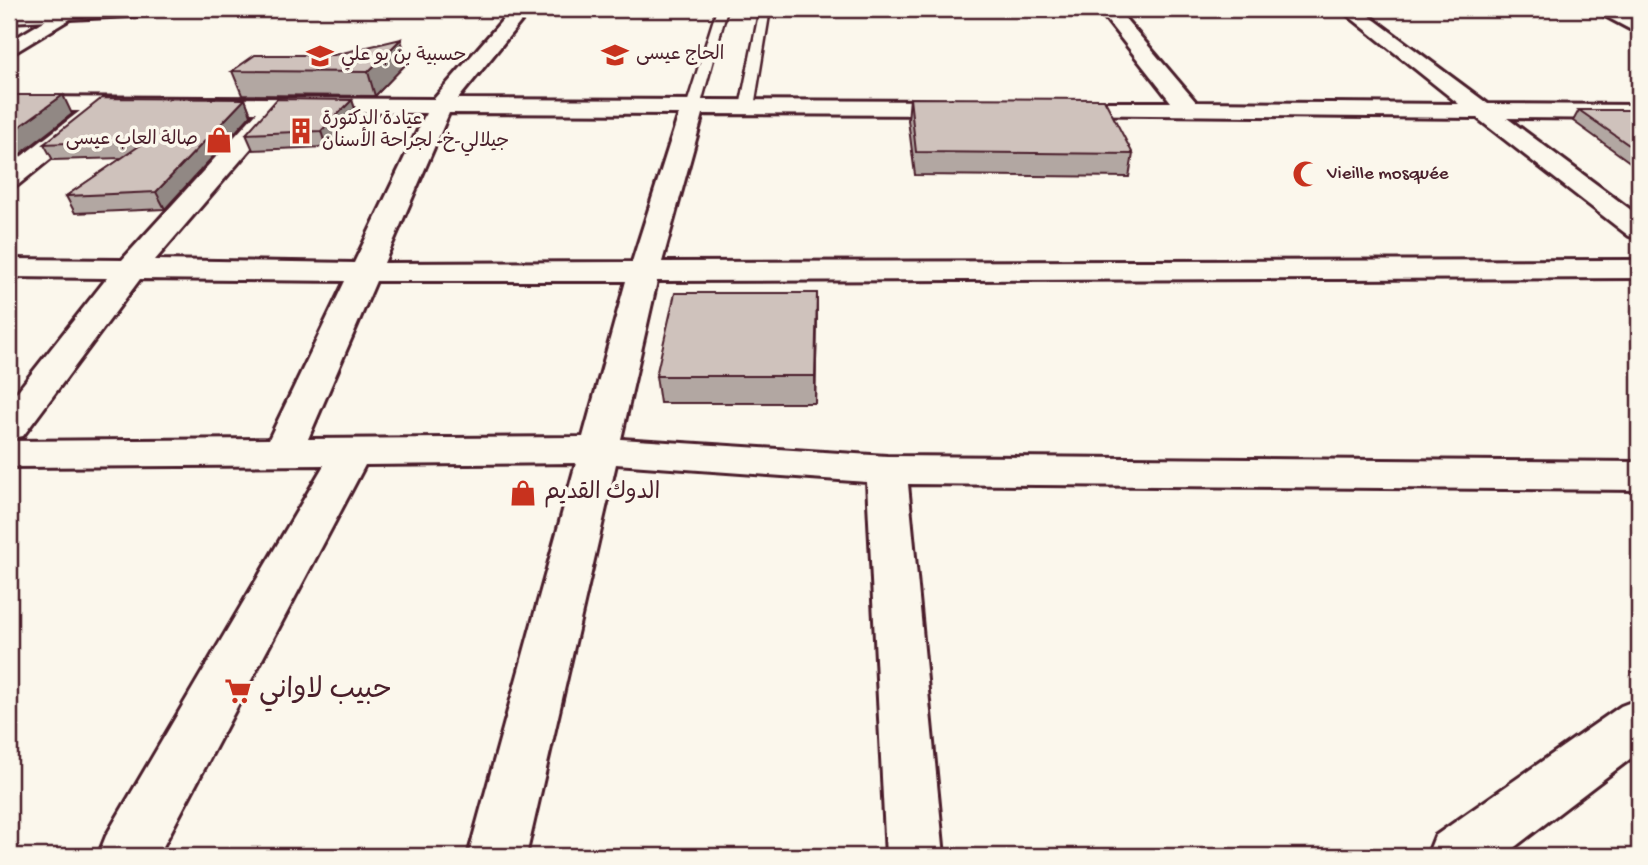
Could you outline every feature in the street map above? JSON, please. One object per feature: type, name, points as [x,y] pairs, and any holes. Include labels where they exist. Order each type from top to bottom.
[{"type":"street","points":[[9,16],[152,9]]},
{"type":"street","points":[[282,453],[441,105],[522,9]]},
{"type":"street","points":[[1107,9],[1189,109]]},
{"type":"street","points":[[1349,9],[1639,230]]},
{"type":"street","points":[[1601,9],[1639,28]]},
{"type":"street","points":[[9,50],[71,13]]},
{"type":"street","points":[[9,104],[982,108]]},
{"type":"street","points":[[9,179],[104,104]]},
{"type":"street","points":[[9,427],[131,269],[276,104]]},
{"type":"street","points":[[496,856],[644,272],[693,107]]},
{"type":"street","points":[[1037,108],[1639,112]]},
{"type":"street","points":[[9,268],[365,272],[1639,269]]},
{"type":"street","points":[[9,454],[599,450],[887,470],[1639,477]]},
{"type":"street","points":[[127,856],[351,453]]},
{"type":"street","points":[[887,470],[915,856]]},
{"type":"street","points":[[1456,856],[1639,722]]},
{"type":"lane","points":[[693,107],[722,9]]},
{"type":"lane","points":[[747,107],[765,9]]},
{"type":"building","points":[[401,39],[368,72],[232,71],[255,55],[334,55]]},
{"type":"building","points":[[9,95],[63,95],[9,134]]},
{"type":"building","points":[[102,98],[245,99],[156,192],[66,196],[148,140],[44,144]]},
{"type":"building","points":[[910,98],[1104,99],[1133,154],[916,152]]},
{"type":"building","points":[[277,99],[352,100],[321,131],[246,134]]},
{"type":"building","points":[[1579,110],[1639,110],[1639,152]]},
{"type":"building","points":[[675,293],[817,293],[815,376],[656,376]]},
{"type":"place","name":"الحاج عيسى","points":[[615,55]]},
{"type":"place","name":"حسبية بن بو علي","points":[[320,56]]},
{"type":"place","name":"عيادة الدكتورة جيلالي-خ- لجراحة الأسنان","points":[[301,131]]},
{"type":"place","name":"صالة العاب عيسى","points":[[219,140]]},
{"type":"place","name":"Vieille mosquée","points":[[1306,174]]},
{"type":"place","name":"الدوك القديم","points":[[523,493]]},
{"type":"place","name":"حبيب لاواني","points":[[238,691]]}]
